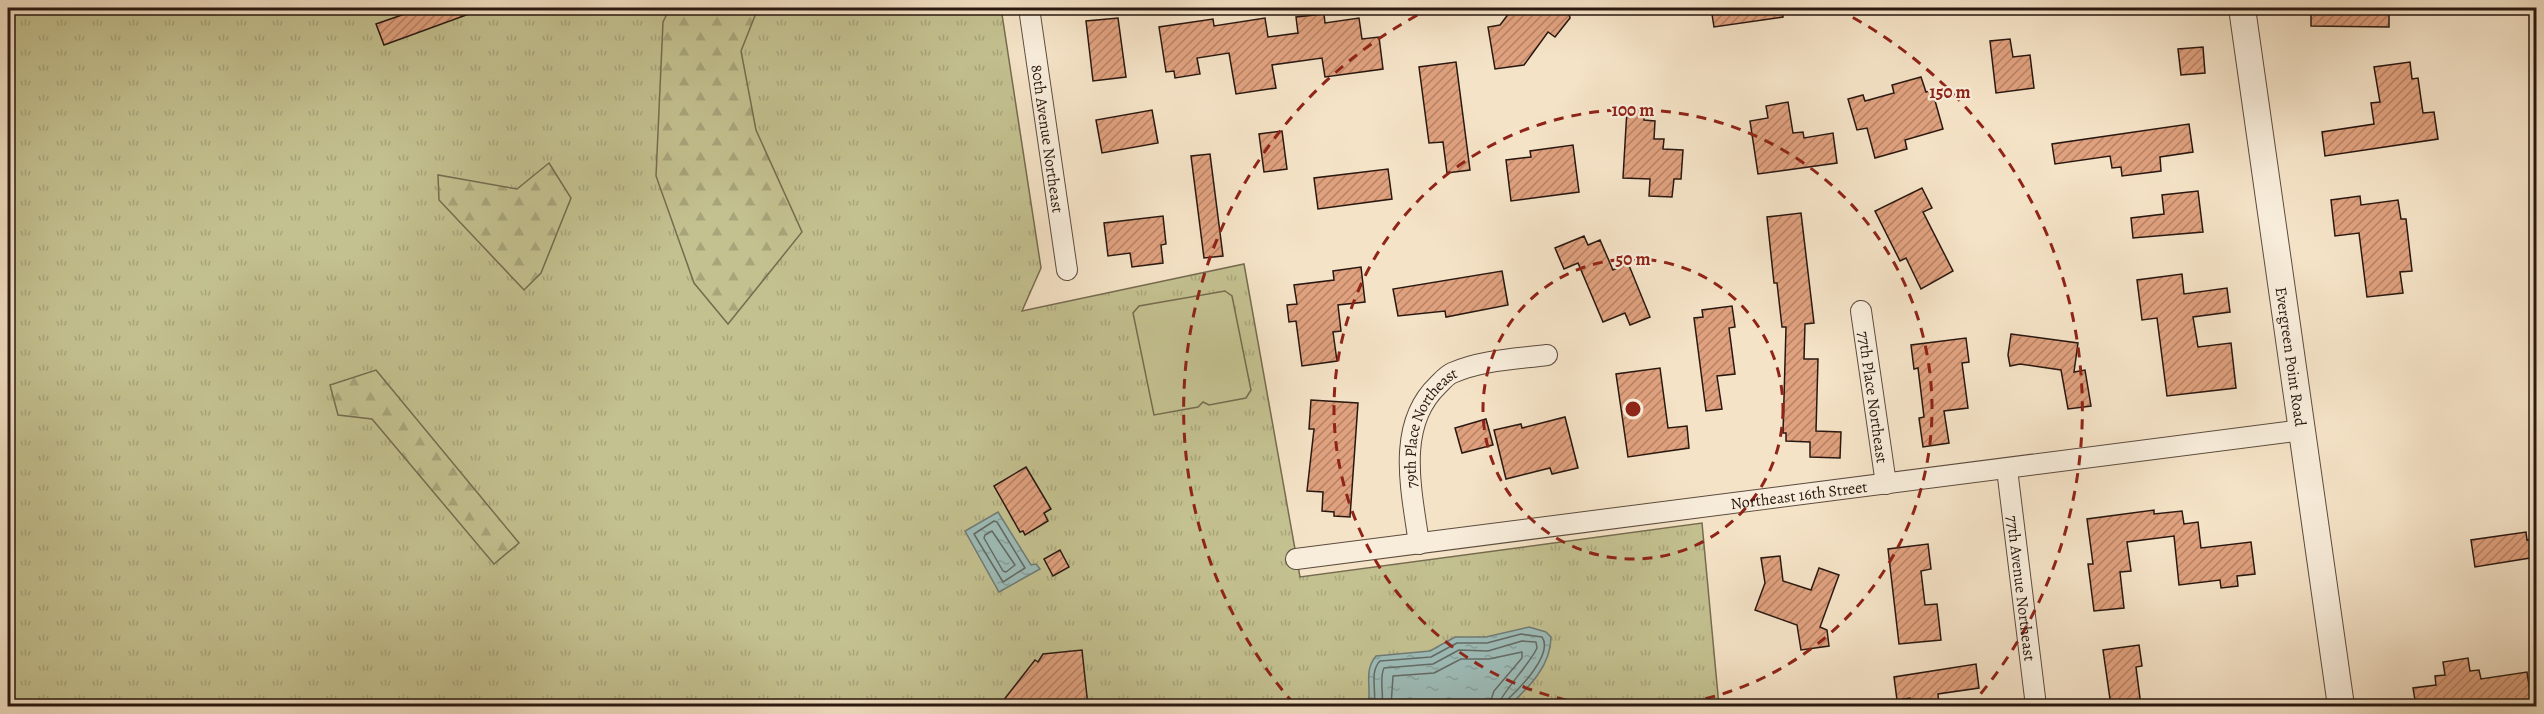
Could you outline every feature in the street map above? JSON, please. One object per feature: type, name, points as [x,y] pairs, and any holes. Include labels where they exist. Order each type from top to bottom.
[{"type":"street","name":"80th Avenue Northeast","points":[[1029,8],[1067,270]]},
{"type":"street","name":"Evergreen Point Road","points":[[2242,8],[2341,706]]},
{"type":"street","name":"77th Place Northeast","points":[[1861,311],[1886,484]]},
{"type":"street","name":"79th Place Northeast","points":[[1419,544],[1409,465],[1410,441],[1417,414],[1430,393],[1449,374],[1473,366],[1547,355]]},
{"type":"street","name":"Northeast 16th Street","points":[[1296,559],[2303,430]]},
{"type":"street","name":"77th Avenue Northeast","points":[[2007,468],[2036,706]]},
{"type":"green space","points":[[8,8],[1001,8],[1041,268],[1022,311],[1244,264],[1300,577],[1702,523],[1719,706],[8,706]]},
{"type":"green space","points":[[670,8],[758,8],[741,51],[756,130],[802,232],[728,324],[694,283],[656,176],[663,22]]},
{"type":"green space","points":[[549,163],[571,198],[541,273],[524,290],[439,200],[438,175],[517,189]]},
{"type":"green space","points":[[1225,291],[1232,296],[1251,390],[1246,398],[1209,405],[1203,402],[1198,407],[1154,415],[1133,313],[1139,306]]},
{"type":"green space","points":[[376,370],[519,543],[494,564],[372,419],[338,415],[330,385]]},
{"type":"water","points":[[998,512],[1031,565],[1036,564],[1040,569],[999,592],[965,531]]},
{"type":"water","points":[[1529,627],[1546,632],[1551,637],[1550,648],[1538,675],[1509,706],[1368,706],[1369,674],[1376,656],[1430,651],[1455,637],[1486,637]]},
{"type":"building","points":[[422,8],[480,8],[480,10],[384,45],[376,24]]},
{"type":"building","points":[[1513,8],[1568,8],[1570,18],[1555,37],[1548,32],[1524,65],[1495,69],[1488,27],[1500,25]]},
{"type":"building","points":[[1711,8],[1782,8],[1783,17],[1714,27]]},
{"type":"building","points":[[2311,8],[2389,8],[2389,27],[2311,26]]},
{"type":"building","points":[[1324,14],[1325,23],[1359,18],[1362,39],[1379,37],[1383,69],[1325,77],[1322,58],[1272,65],[1276,88],[1236,94],[1229,53],[1197,58],[1200,74],[1175,78],[1174,71],[1166,72],[1159,27],[1213,19],[1214,26],[1265,18],[1268,37],[1298,33],[1296,17]]},
{"type":"building","points":[[1118,18],[1126,77],[1093,81],[1086,21]]},
{"type":"building","points":[[2010,39],[2013,57],[2030,55],[2034,88],[1996,93],[1990,41]]},
{"type":"building","points":[[2203,47],[2205,73],[2181,75],[2178,49]]},
{"type":"building","points":[[1456,62],[1470,170],[1447,173],[1443,142],[1429,143],[1419,67]]},
{"type":"building","points":[[2410,62],[2412,79],[2418,78],[2423,113],[2434,112],[2438,139],[2325,156],[2322,132],[2374,124],[2371,103],[2380,102],[2374,67]]},
{"type":"building","points":[[1921,77],[1926,92],[1932,90],[1943,129],[1905,140],[1907,149],[1875,158],[1867,128],[1857,130],[1848,99],[1863,95],[1865,101],[1894,93],[1892,85]]},
{"type":"building","points":[[1788,102],[1793,133],[1803,132],[1804,138],[1833,133],[1837,163],[1758,174],[1750,121],[1768,118],[1766,106]]},
{"type":"building","points":[[1627,109],[1644,110],[1644,120],[1655,121],[1654,139],[1664,139],[1663,149],[1683,150],[1681,179],[1674,179],[1672,197],[1649,196],[1650,179],[1623,178]]},
{"type":"building","points":[[1152,110],[1158,143],[1102,153],[1096,120]]},
{"type":"building","points":[[2189,124],[2193,152],[2160,157],[2161,171],[2122,176],[2121,167],[2112,168],[2110,156],[2055,164],[2052,144]]},
{"type":"building","points":[[1282,131],[1287,169],[1264,172],[1259,134]]},
{"type":"building","points":[[1573,145],[1579,192],[1511,201],[1506,160],[1531,157],[1530,151]]},
{"type":"building","points":[[1210,154],[1223,256],[1204,258],[1191,156]]},
{"type":"building","points":[[1388,169],[1392,199],[1318,209],[1314,178]]},
{"type":"building","points":[[1922,188],[1932,208],[1923,212],[1953,271],[1921,289],[1906,258],[1900,261],[1875,211]]},
{"type":"building","points":[[2198,191],[2203,232],[2133,238],[2131,218],[2164,214],[2162,195]]},
{"type":"building","points":[[2360,196],[2361,205],[2398,200],[2401,219],[2406,219],[2412,271],[2400,272],[2403,293],[2367,297],[2359,233],[2335,236],[2331,200]]},
{"type":"building","points":[[1801,213],[1814,323],[1805,324],[1804,359],[1818,359],[1816,431],[1841,432],[1840,458],[1810,457],[1810,442],[1786,441],[1786,433],[1783,433],[1786,327],[1782,327],[1777,283],[1774,283],[1767,217]]},
{"type":"building","points":[[1163,216],[1166,244],[1161,245],[1163,263],[1132,267],[1130,253],[1108,256],[1104,223]]},
{"type":"building","points":[[1584,236],[1588,245],[1600,240],[1613,270],[1628,263],[1650,317],[1630,325],[1625,313],[1603,322],[1578,263],[1564,269],[1555,248]]},
{"type":"building","points":[[1361,267],[1365,302],[1338,305],[1341,331],[1333,332],[1337,361],[1302,366],[1296,321],[1289,322],[1287,305],[1297,304],[1294,285],[1334,280],[1333,271]]},
{"type":"building","points":[[1502,271],[1508,305],[1446,317],[1445,311],[1398,316],[1393,289]]},
{"type":"building","points":[[2182,274],[2184,294],[2227,288],[2230,312],[2193,317],[2198,347],[2231,343],[2236,388],[2167,396],[2157,318],[2142,320],[2137,280]]},
{"type":"building","points":[[1732,306],[1735,327],[1729,328],[1735,374],[1717,376],[1722,409],[1706,411],[1694,318],[1703,317],[1702,310]]},
{"type":"building","points":[[2011,334],[2078,343],[2074,372],[2085,370],[2091,406],[2068,409],[2061,370],[2020,364],[2010,366],[2008,355]]},
{"type":"building","points":[[1966,338],[1969,362],[1962,363],[1968,408],[1944,411],[1949,443],[1923,447],[1919,418],[1924,417],[1918,368],[1914,369],[1911,345]]},
{"type":"building","points":[[1660,368],[1668,428],[1687,426],[1689,448],[1628,457],[1616,374]]},
{"type":"building","points":[[1311,400],[1358,403],[1350,517],[1334,516],[1334,512],[1322,511],[1323,492],[1307,491],[1314,429],[1309,429]]},
{"type":"building","points":[[1565,417],[1578,468],[1552,474],[1550,468],[1506,479],[1494,430],[1521,424],[1522,428]]},
{"type":"building","points":[[1486,419],[1493,445],[1462,453],[1455,428]]},
{"type":"building","points":[[1026,467],[1051,509],[1044,513],[1048,521],[1025,535],[1023,531],[1020,532],[994,486]]},
{"type":"building","points":[[2154,510],[2154,514],[2182,511],[2184,524],[2198,522],[2201,548],[2251,542],[2255,574],[2237,576],[2238,586],[2221,588],[2220,580],[2179,585],[2174,536],[2127,542],[2131,571],[2120,572],[2124,608],[2094,611],[2088,564],[2093,564],[2087,519]]},
{"type":"building","points":[[2526,532],[2527,540],[2536,538],[2536,557],[2475,567],[2471,540]]},
{"type":"building","points":[[1928,544],[1931,569],[1921,571],[1925,605],[1937,604],[1941,640],[1899,644],[1888,549]]},
{"type":"building","points":[[1060,550],[1069,567],[1053,576],[1044,559]]},
{"type":"building","points":[[1780,556],[1783,581],[1811,590],[1819,568],[1839,575],[1820,627],[1827,630],[1829,646],[1801,650],[1797,625],[1755,610],[1765,583],[1761,558]]},
{"type":"building","points":[[2139,645],[2142,666],[2136,667],[2141,706],[2111,706],[2103,650]]},
{"type":"building","points":[[1082,650],[1088,706],[999,706],[1035,660],[1038,662],[1043,654]]},
{"type":"building","points":[[2468,658],[2470,671],[2479,670],[2481,679],[2527,672],[2532,706],[2416,706],[2413,688],[2436,685],[2435,676],[2445,675],[2443,662]]},
{"type":"building","points":[[1976,664],[1979,688],[1938,694],[1939,706],[1911,706],[1910,698],[1897,700],[1894,677]]}]
